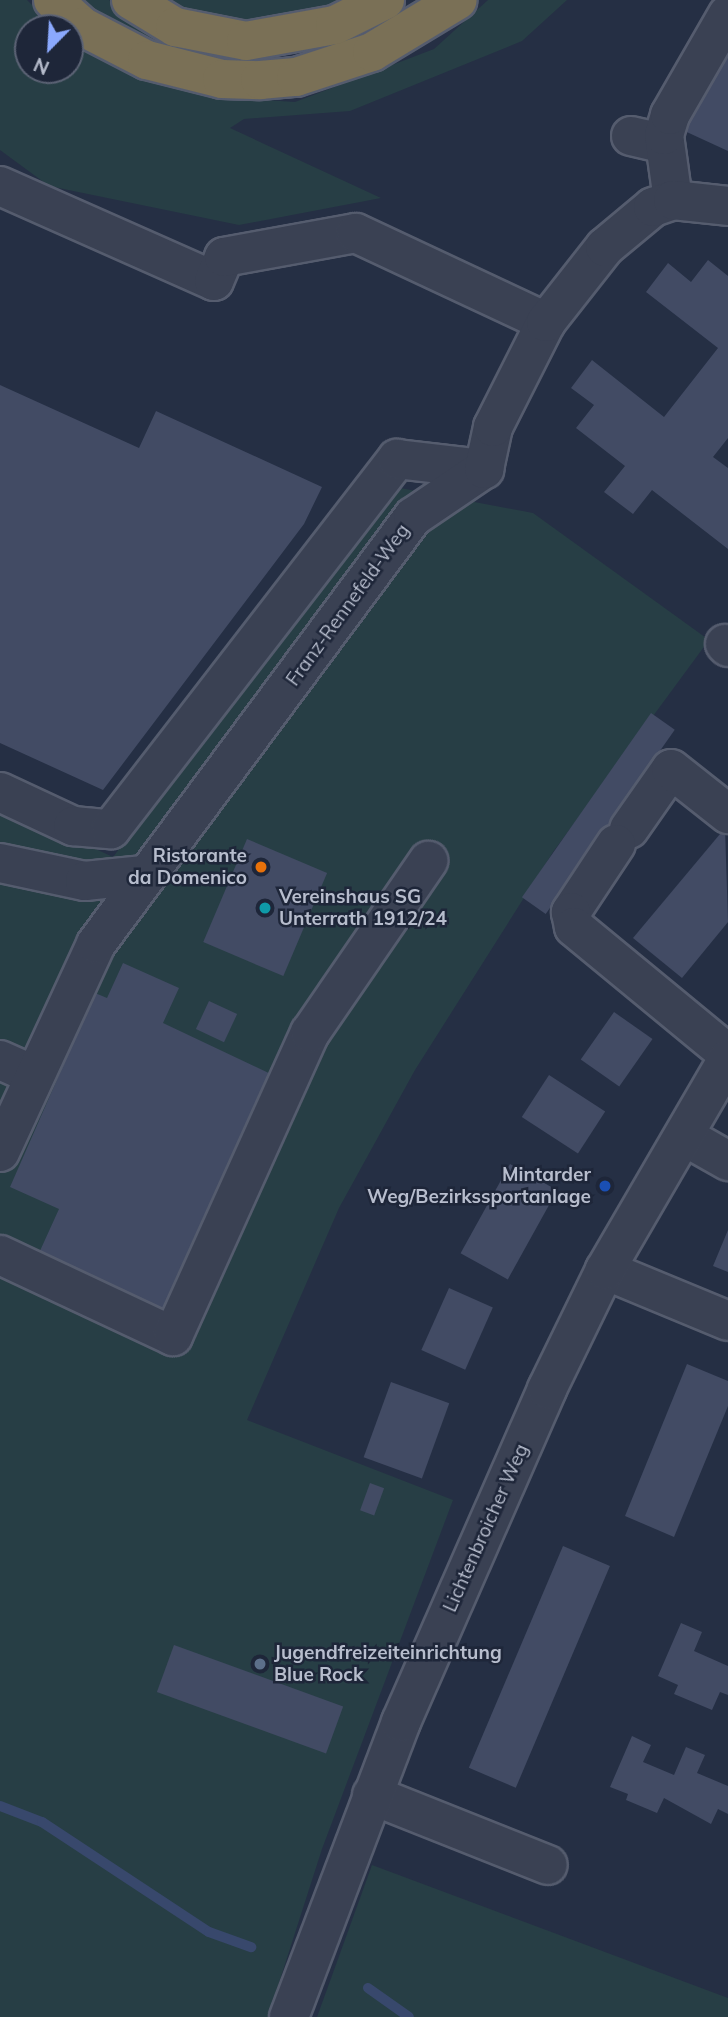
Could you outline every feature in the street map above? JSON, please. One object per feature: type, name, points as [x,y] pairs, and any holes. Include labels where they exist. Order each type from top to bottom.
[{"type":"highway","points":[[53,0],[83,27],[146,60],[222,79],[260,80],[310,73],[372,52],[458,0]]},
{"type":"highway","points":[[131,0],[175,27],[246,41],[335,26],[385,0]]},
{"type":"street","points":[[673,200],[648,140],[670,115],[728,14]]},
{"type":"street","points":[[0,186],[214,281],[224,257],[356,233],[546,322]]},
{"type":"street","points":[[0,792],[73,826],[111,829],[125,819],[397,459],[484,469],[498,415],[546,322],[620,233],[673,200],[728,206]]},
{"type":"street","name":"Franz-Rennefeld-Weg","points":[[0,1152],[96,944],[142,875],[413,517],[484,469]]},
{"type":"street","points":[[728,814],[671,769],[570,912],[574,927],[728,1056]]},
{"type":"street","points":[[0,1255],[173,1336],[310,1033],[428,861]]},
{"type":"street","points":[[0,863],[85,881],[142,875]]},
{"type":"street","name":"Lichtenbroicher Weg","points":[[289,2017],[372,1795],[605,1270],[728,1056]]},
{"type":"street","points":[[0,1060],[34,1075]]},
{"type":"street","points":[[684,1136],[728,1161]]},
{"type":"street","points":[[605,1270],[728,1321]]},
{"type":"street","points":[[372,1795],[548,1865]]},
{"type":"shaded area","points":[[0,0],[27,0],[41,14],[14,14],[14,84],[84,84],[84,46],[141,79],[218,97],[295,102],[434,49],[488,0],[567,0],[522,41],[350,111],[244,119],[230,128],[381,198],[239,225],[49,186],[0,150]]},
{"type":"shaded area","points":[[75,0],[109,0],[157,42],[131,37]]},
{"type":"shaded area","points":[[161,0],[352,0],[220,29]]},
{"type":"shaded area","points":[[395,487],[533,513],[709,640],[553,852],[415,1070],[339,1208],[247,1420],[453,1500],[322,1849],[268,2017],[0,2017],[0,805],[113,857]]},
{"type":"shaded area","points":[[372,1865],[728,1998],[728,2017],[317,2017]]},
{"type":"building","points":[[728,46],[728,151],[678,128]]},
{"type":"building","points":[[708,260],[728,276],[728,438],[713,457],[728,468],[728,549],[652,490],[633,514],[604,492],[625,466],[576,428],[594,405],[571,388],[592,360],[664,417],[718,348],[646,292],[668,263],[691,282]]},
{"type":"building","points":[[0,385],[139,448],[156,411],[322,487],[304,524],[103,790],[0,743]]},
{"type":"building","points":[[651,713],[675,730],[546,914],[522,897]]},
{"type":"building","points":[[725,828],[728,922],[682,978],[633,938]]},
{"type":"building","name":"Vereinshaus SG Unterrath 1912/24","points":[[247,839],[327,873],[283,976],[203,942]]},
{"type":"building","points":[[123,963],[179,988],[163,1023],[275,1076],[167,1312],[39,1253],[59,1209],[10,1187],[95,993],[107,998]]},
{"type":"building","points":[[209,1001],[237,1014],[224,1042],[196,1029]]},
{"type":"building","points":[[614,1012],[653,1039],[619,1086],[581,1060]]},
{"type":"building","points":[[549,1075],[605,1111],[578,1153],[522,1117]]},
{"type":"building","points":[[510,1164],[557,1190],[508,1279],[461,1253]]},
{"type":"building","points":[[728,1230],[728,1272],[713,1266]]},
{"type":"building","points":[[449,1288],[493,1308],[465,1370],[421,1350]]},
{"type":"building","points":[[687,1364],[728,1381],[728,1406],[674,1537],[625,1516]]},
{"type":"building","points":[[391,1382],[449,1403],[422,1478],[364,1457]]},
{"type":"building","points":[[370,1483],[384,1488],[374,1515],[360,1510]]},
{"type":"building","points":[[563,1546],[610,1566],[516,1788],[469,1768]]},
{"type":"building","points":[[681,1623],[702,1632],[694,1651],[728,1666],[728,1695],[720,1692],[712,1710],[674,1694],[678,1685],[658,1676]]},
{"type":"building","points":[[174,1645],[343,1707],[326,1754],[157,1692]]},
{"type":"building","points":[[632,1736],[651,1745],[643,1762],[674,1775],[686,1747],[705,1755],[697,1773],[728,1786],[728,1814],[718,1809],[711,1824],[664,1798],[657,1813],[626,1800],[628,1794],[610,1787]]},
{"type":"waterway","points":[[0,1806],[42,1822],[209,1932],[251,1947]]},
{"type":"waterway","points":[[368,1988],[409,2017]]},
{"type":"place","name":"Ristorante da Domenico","points":[[261,867]]},
{"type":"place","name":"Vereinshaus SG Unterrath 1912/24","points":[[265,908]]},
{"type":"place","name":"Mintarder Weg/Bezirkssportanlage","points":[[605,1186]]},
{"type":"place","name":"Jugendfreizeiteinrichtung Blue Rock","points":[[260,1664]]}]
